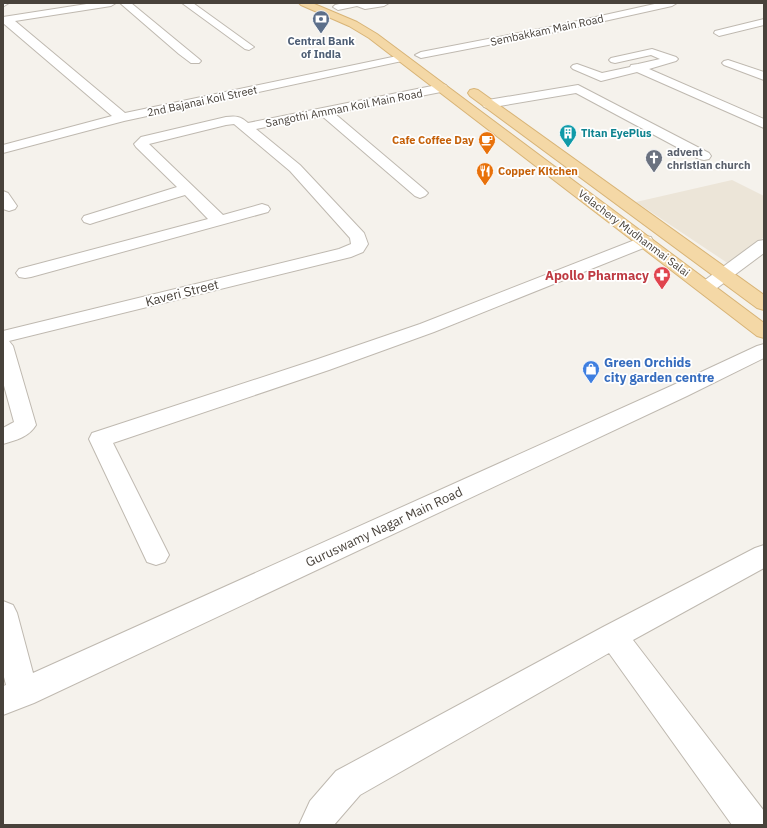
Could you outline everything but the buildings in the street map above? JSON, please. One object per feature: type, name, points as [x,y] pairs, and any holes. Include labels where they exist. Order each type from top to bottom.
[{"type":"main road","name":"Velachery Mudhanmai Salai","points":[[304,3],[353,24],[405,52],[421,55],[434,64]]},
{"type":"main road","points":[[333,5],[385,29]]},
{"type":"main road","name":"Velachery Mudhanmai Salai","points":[[405,52],[442,88],[707,287],[764,332]]},
{"type":"main road","name":"Velachery Mudhanmai Salai","points":[[465,87],[764,304]]},
{"type":"street","points":[[5,20],[111,3]]},
{"type":"street","points":[[125,3],[195,61]]},
{"type":"street","points":[[187,3],[249,47]]},
{"type":"street","points":[[333,5],[357,3],[365,6],[384,3]]},
{"type":"street","name":"Sembakkam Main Road","points":[[421,55],[555,29],[672,3]]},
{"type":"street","points":[[5,20],[122,117]]},
{"type":"street","points":[[719,33],[764,22]]},
{"type":"street","points":[[743,27],[764,34]]},
{"type":"street","name":"2nd Bajanai Koil Street","points":[[3,149],[122,117],[405,52]]},
{"type":"street","points":[[652,52],[672,59],[601,77],[577,67],[617,60],[652,52]]},
{"type":"street","points":[[617,60],[764,124]]},
{"type":"street","points":[[728,63],[764,76]]},
{"type":"street","points":[[486,102],[596,79],[577,69]]},
{"type":"street","name":"Sangothi Amman Koil Main Road","points":[[246,127],[442,88]]},
{"type":"street","points":[[486,102],[578,89],[704,156]]},
{"type":"street","points":[[325,112],[420,193]]},
{"type":"street","points":[[219,220],[141,144],[146,140],[226,121],[237,120],[246,127]]},
{"type":"street","name":"Kaveri Street","points":[[3,337],[356,250],[360,246],[358,237],[295,168],[246,127]]},
{"type":"street","points":[[90,219],[188,189]]},
{"type":"street","points":[[25,273],[262,209]]},
{"type":"street","points":[[156,555],[100,439],[322,366],[427,328],[645,241]]},
{"type":"street","points":[[707,287],[764,246]]},
{"type":"street","points":[[3,346],[25,422],[25,426],[12,432]]},
{"type":"street","name":"Guruswamy Nagar Main Road","points":[[13,697],[679,391],[764,350]]},
{"type":"street","points":[[316,825],[322,813],[348,783],[612,636],[764,555]]},
{"type":"street","points":[[3,613],[13,697]]},
{"type":"street","points":[[612,636],[753,825]]},
{"type":"street","points":[[759,825],[764,821]]},
{"type":"shaded area","points":[[732,180],[764,196],[764,237],[729,264],[636,202]]},
{"type":"place","name":"Central Bank of India","points":[[321,34]]},
{"type":"place","name":"Titan EyePlus","points":[[568,148]]},
{"type":"place","name":"Cafe Coffee Day","points":[[487,155]]},
{"type":"place","name":"advent christian church","points":[[654,173]]},
{"type":"place","name":"Copper Kitchen","points":[[485,186]]},
{"type":"place","name":"Apollo Pharmacy","points":[[662,290]]},
{"type":"place","name":"Green Orchids city garden centre","points":[[591,384]]}]
